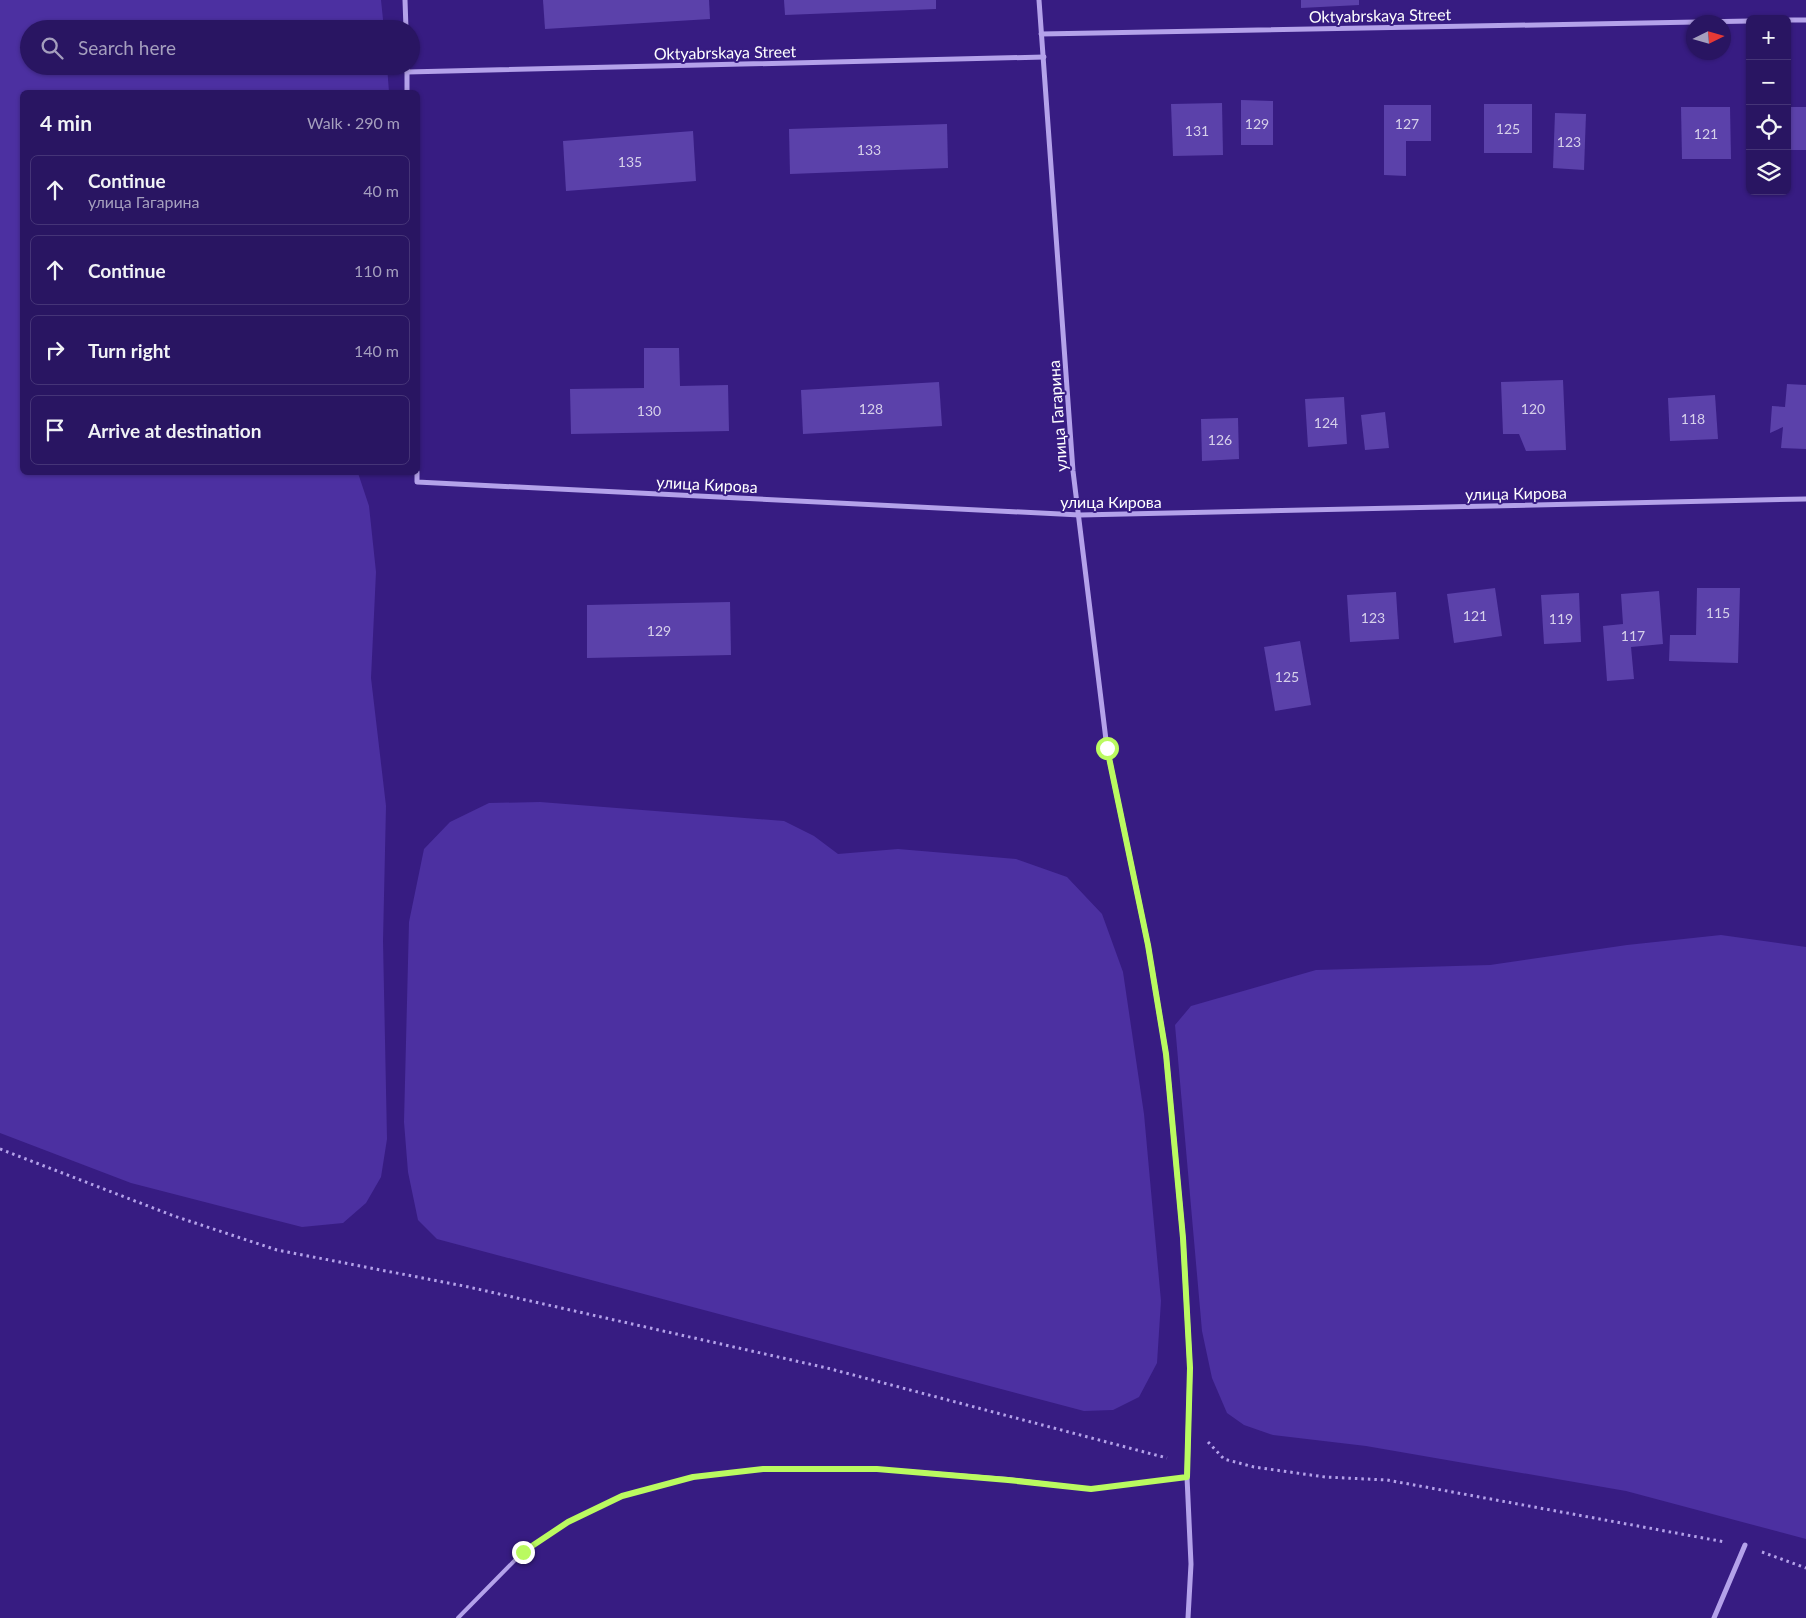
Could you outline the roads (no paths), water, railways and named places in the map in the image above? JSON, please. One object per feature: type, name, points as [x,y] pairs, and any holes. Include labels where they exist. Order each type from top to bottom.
[{"type":"street","points":[[405,0],[406,20]]},
{"type":"street","name":"улица Гагарина","points":[[1039,0],[1073,470],[1107,748],[1148,945],[1166,1054],[1183,1238],[1190,1368],[1187,1477],[1191,1564],[1188,1618]]},
{"type":"street","points":[[1791,20],[1806,20]]},
{"type":"street","name":"Oktyabrskaya Street","points":[[1042,34],[1746,21]]},
{"type":"street","name":"Oktyabrskaya Street","points":[[420,69],[1044,57]]},
{"type":"street","points":[[407,75],[407,90]]},
{"type":"street","name":"улица Кирова","points":[[416,475],[417,482],[1080,515],[1806,499]]},
{"type":"street","points":[[1714,1618],[1745,1546]]},
{"type":"lane","points":[[458,1618],[523,1552],[568,1522],[622,1496],[693,1477],[763,1469],[877,1469],[1091,1489],[1187,1477]]}]
